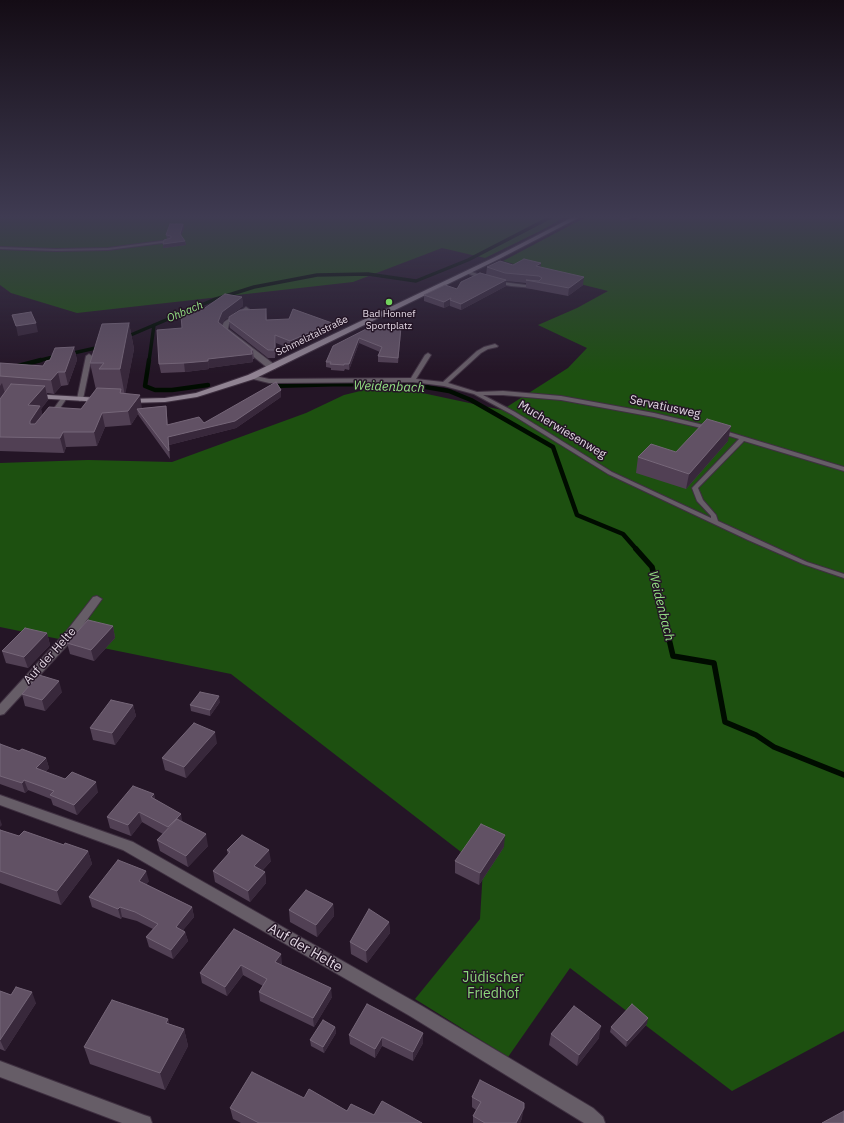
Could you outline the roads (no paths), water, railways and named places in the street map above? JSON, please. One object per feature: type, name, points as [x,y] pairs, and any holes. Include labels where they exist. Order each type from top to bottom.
[{"type":"main road","name":"Schmelztalstraße","points":[[27,395],[80,399],[164,400],[197,395],[251,377],[473,269]]},
{"type":"street","name":"Schmelztalstraße","points":[[246,309],[226,323],[224,330],[272,367]]},
{"type":"street","name":"Auf der Helte","points":[[0,710],[69,636],[97,599]]},
{"type":"street","name":"Auf der Helte","points":[[0,800],[128,846],[416,1011],[587,1114],[596,1123]]},
{"type":"street","points":[[0,1069],[144,1123]]},
{"type":"lane","points":[[468,272],[503,283],[538,287]]},
{"type":"lane","points":[[444,384],[478,352],[495,346]]},
{"type":"lane","points":[[413,380],[428,355]]},
{"type":"lane","points":[[80,399],[89,356]]},
{"type":"lane","name":"Mucherwiesenweg","points":[[251,377],[269,381],[413,380],[444,384],[476,393],[519,417],[610,473],[715,523],[805,563],[844,576]]},
{"type":"lane","name":"Servatiusweg","points":[[476,393],[510,393],[561,398],[687,422],[844,469]]},
{"type":"lane","points":[[51,417],[64,398]]},
{"type":"lane","points":[[715,523],[714,516],[700,501],[695,488],[743,438]]},
{"type":"waterway","name":"Ohbach","points":[[154,325],[213,300],[254,287],[317,275],[368,274],[416,281],[445,269]]},
{"type":"waterway","name":"Ohbach","points":[[126,337],[154,325]]},
{"type":"waterway","name":"Weidenbach","points":[[149,361],[154,325]]},
{"type":"waterway","name":"Ohbach","points":[[69,354],[100,347]]},
{"type":"waterway","name":"Ohbach","points":[[41,360],[57,356]]},
{"type":"waterway","name":"Ohbach","points":[[18,366],[41,360]]},
{"type":"waterway","name":"Ohbach","points":[[37,361],[41,360]]},
{"type":"waterway","name":"Weidenbach","points":[[149,360],[145,386],[155,390],[172,390],[208,385]]},
{"type":"waterway","name":"Weidenbach","points":[[272,386],[342,384],[414,385],[449,391],[471,400],[553,447],[577,515],[623,534],[637,550]]},
{"type":"waterway","name":"Weidenbach","points":[[636,549],[652,567],[673,656],[714,663],[725,722],[756,735],[774,747],[844,775]]},
{"type":"place","name":"Bad Honnef Sportplatz","points":[[389,302]]},
{"type":"park label","name":"Jüdischer Friedhof","points":[[493,986]]}]
